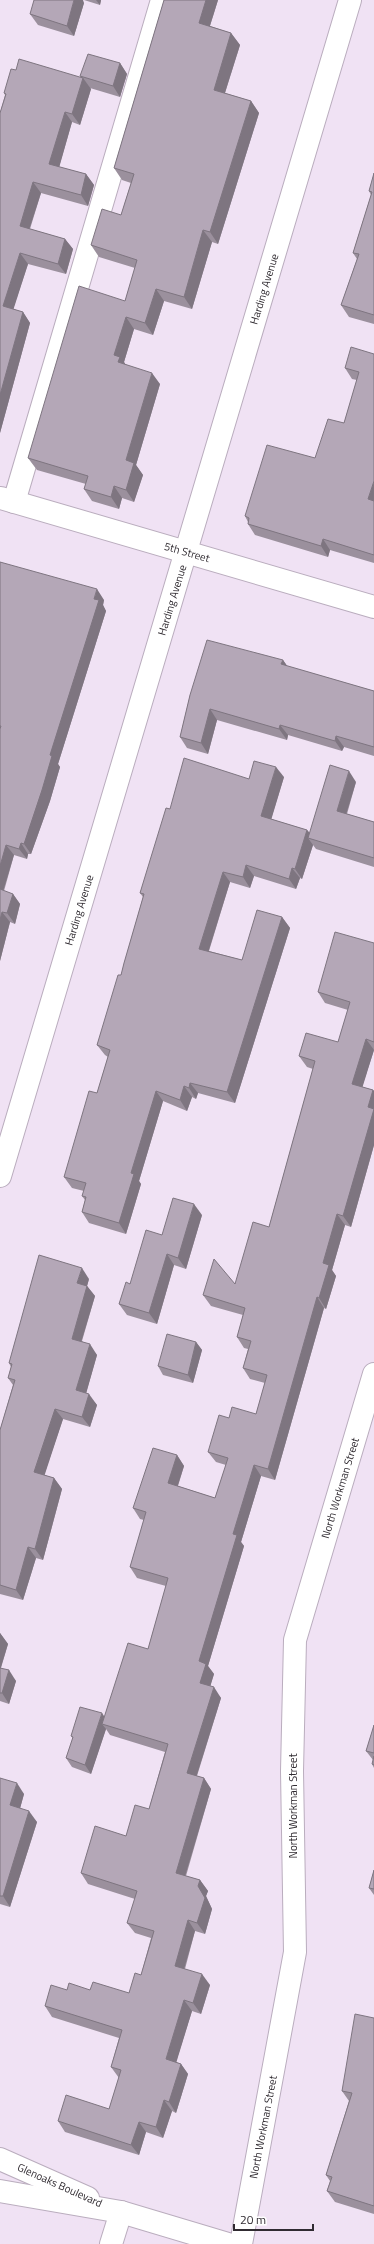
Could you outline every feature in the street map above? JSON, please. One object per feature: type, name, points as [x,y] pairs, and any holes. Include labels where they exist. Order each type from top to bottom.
[{"type":"street","points":[[7,500],[162,0]]},
{"type":"street","name":"Harding Avenue","points":[[0,1176],[350,0]]},
{"type":"street","name":"5th Street","points":[[7,500],[374,606]]},
{"type":"street","name":"North Workman Street","points":[[241,2244],[295,1952],[292,1771],[295,1640],[374,1374]]},
{"type":"street","name":"Glenoaks Boulevard","points":[[0,2159],[121,2212]]},
{"type":"street","name":"Glenoaks Boulevard","points":[[0,2191],[121,2212],[228,2244]]},
{"type":"street","points":[[111,2244],[121,2212]]},
{"type":"building","points":[[34,0],[74,0],[67,26],[30,14]]},
{"type":"building","points":[[164,0],[206,0],[199,23],[231,33],[214,90],[251,101],[210,232],[203,230],[184,297],[156,289],[145,323],[126,317],[114,355],[120,357],[118,362],[152,373],[126,460],[134,463],[126,490],[114,486],[111,497],[84,489],[88,476],[28,458],[79,286],[125,301],[137,260],[91,245],[102,209],[121,215],[134,174],[114,168]]},
{"type":"building","points":[[88,54],[120,63],[113,86],[80,76]]},
{"type":"building","points":[[19,59],[83,78],[72,114],[65,112],[49,164],[86,174],[81,195],[33,182],[20,226],[65,239],[58,264],[20,253],[3,306],[23,312],[0,395],[0,113],[6,94],[4,93],[11,69],[16,70]]},
{"type":"building","points":[[374,173],[374,315],[341,305],[359,254],[353,253],[372,192],[369,191]]},
{"type":"building","points":[[351,347],[374,354],[374,481],[368,499],[374,501],[374,555],[323,539],[321,546],[248,524],[249,518],[245,516],[267,445],[315,458],[328,419],[344,423],[359,372],[345,368]]},
{"type":"building","points":[[0,562],[97,589],[94,599],[99,600],[50,755],[52,756],[42,790],[24,844],[21,843],[19,849],[6,845],[0,866],[1,726]]},
{"type":"building","points":[[207,640],[283,660],[281,664],[374,691],[374,747],[336,736],[335,741],[280,725],[279,729],[210,709],[201,743],[180,737],[190,695]]},
{"type":"building","points":[[184,758],[249,779],[254,761],[276,767],[261,816],[307,830],[295,869],[292,868],[289,879],[246,865],[243,877],[223,872],[199,949],[242,960],[257,910],[282,917],[227,1092],[190,1083],[189,1088],[184,1086],[180,1100],[156,1091],[131,1173],[134,1174],[119,1223],[82,1212],[86,1197],[82,1196],[86,1183],[64,1177],[89,1091],[97,1093],[110,1050],[97,1045],[118,975],[121,975],[144,894],[140,893],[166,808],[170,809]]},
{"type":"building","points":[[330,765],[349,771],[337,811],[374,822],[374,858],[308,838]]},
{"type":"building","points":[[0,889],[13,894],[7,913],[2,912],[0,920]]},
{"type":"building","points":[[335,932],[374,943],[374,1042],[366,1039],[352,1084],[373,1090],[368,1107],[374,1109],[343,1216],[337,1214],[323,1263],[329,1265],[319,1298],[317,1297],[268,1469],[254,1465],[233,1534],[237,1535],[199,1661],[206,1664],[200,1683],[214,1687],[187,1773],[204,1778],[176,1873],[200,1880],[198,1886],[205,1898],[197,1923],[188,1920],[175,1966],[202,1974],[193,2003],[184,2000],[166,2059],[181,2064],[169,2102],[164,2100],[156,2127],[139,2122],[131,2145],[58,2121],[66,2095],[109,2109],[121,2070],[111,2067],[122,2030],[45,2006],[51,1985],[67,1990],[69,1983],[90,1990],[93,1982],[129,1993],[135,1973],[141,1975],[154,1931],[127,1923],[137,1891],[81,1873],[95,1826],[126,1836],[135,1805],[149,1809],[168,1744],[102,1724],[128,1643],[148,1649],[168,1578],[130,1567],[146,1512],[133,1508],[153,1448],[177,1455],[168,1483],[215,1498],[228,1458],[208,1452],[219,1415],[229,1418],[232,1407],[256,1414],[267,1375],[243,1368],[251,1341],[237,1337],[245,1308],[203,1295],[214,1259],[235,1284],[253,1222],[269,1227],[315,1061],[299,1056],[306,1033],[338,1042],[350,1002],[318,992]]},
{"type":"building","points":[[173,1198],[194,1204],[178,1258],[167,1254],[149,1313],[119,1304],[126,1282],[130,1284],[146,1230],[162,1235]]},
{"type":"building","points":[[39,1255],[82,1268],[77,1283],[87,1286],[72,1339],[90,1344],[76,1390],[89,1394],[82,1417],[55,1409],[34,1472],[54,1478],[35,1549],[28,1547],[16,1590],[0,1585],[0,1430],[15,1380],[8,1378],[12,1364],[9,1363]]},
{"type":"building","points":[[167,1334],[196,1342],[188,1375],[158,1366]]},
{"type":"building","points":[[0,1668],[9,1670],[2,1693],[0,1693]]},
{"type":"building","points":[[80,1707],[102,1713],[85,1765],[66,1758]]},
{"type":"building","points":[[374,1725],[374,1753],[366,1751]]},
{"type":"building","points":[[0,1778],[17,1783],[10,1805],[29,1811],[3,1896],[0,1896]]},
{"type":"building","points":[[374,1870],[374,1889],[369,1888]]},
{"type":"building","points":[[355,2014],[374,2018],[374,2206],[327,2191],[332,2177],[326,2175],[352,2093],[342,2091]]}]
